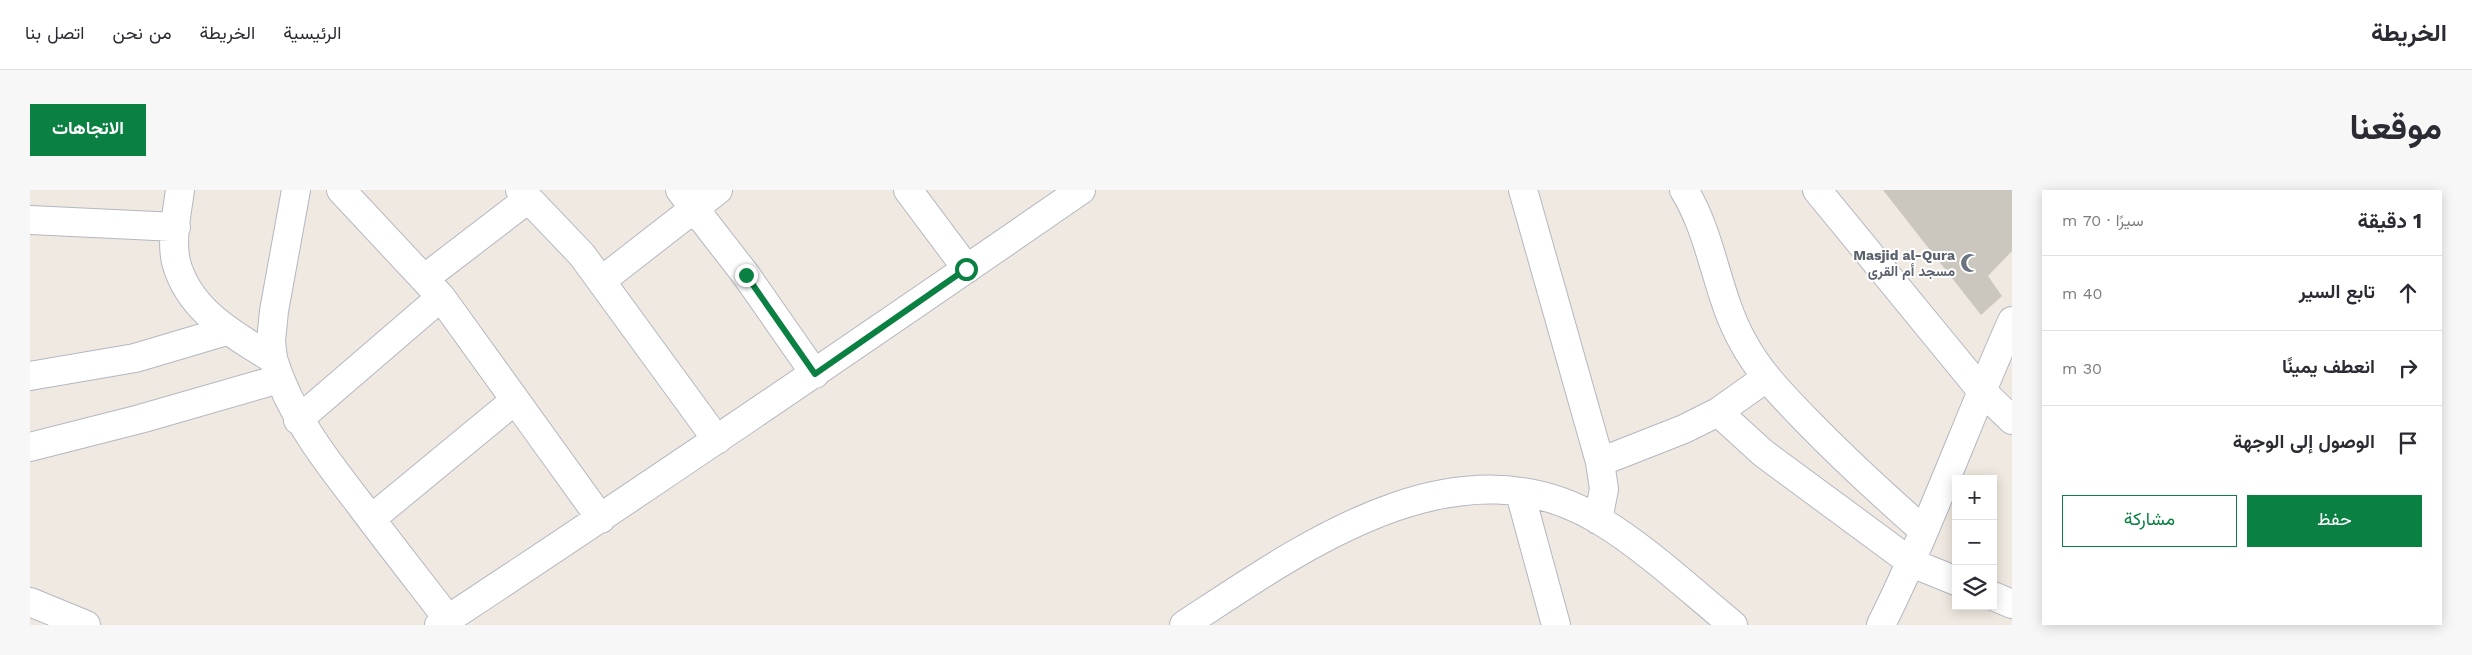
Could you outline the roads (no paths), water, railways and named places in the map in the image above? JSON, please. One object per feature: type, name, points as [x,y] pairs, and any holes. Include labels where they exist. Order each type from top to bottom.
[{"type":"street","points":[[180,190],[176,227],[176,262],[185,282],[194,298],[226,331],[276,369]]},
{"type":"street","points":[[296,190],[274,311],[271,340],[276,369],[298,420],[445,623],[601,520],[1081,190]]},
{"type":"street","points":[[341,190],[433,288],[601,520]]},
{"type":"street","points":[[601,282],[688,199],[718,190]]},
{"type":"street","points":[[908,190],[966,269]]},
{"type":"street","points":[[1523,190],[1600,462],[1604,489],[1598,520]]},
{"type":"street","points":[[1684,190],[1695,209],[1728,311],[1743,343],[1766,378],[1869,483],[1924,532]]},
{"type":"street","points":[[1817,190],[1981,390],[2012,420]]},
{"type":"street","points":[[298,420],[433,288],[524,195],[582,255],[718,440]]},
{"type":"street","points":[[688,199],[746,275],[815,374]]},
{"type":"street","points":[[30,220],[176,227]]},
{"type":"street","points":[[1881,625],[1912,563],[1981,390],[2012,321]]},
{"type":"street","points":[[30,376],[136,358],[226,331]]},
{"type":"street","points":[[30,447],[131,421],[276,369]]},
{"type":"street","points":[[1600,462],[1684,429],[1718,412],[1766,378]]},
{"type":"street","points":[[370,519],[514,400]]},
{"type":"street","points":[[1718,412],[1763,453],[1912,563],[1952,579]]},
{"type":"street","points":[[1184,625],[1309,545],[1392,506],[1447,493],[1487,490],[1520,493],[1545,498],[1598,520],[1640,549],[1733,625]]},
{"type":"street","points":[[1520,493],[1556,625]]},
{"type":"street","points":[[1997,598],[2012,604]]},
{"type":"street","points":[[30,602],[86,625]]},
{"type":"place","name":"Masjid al-Qura مسجد أم القرى","points":[[1970,263]]}]
